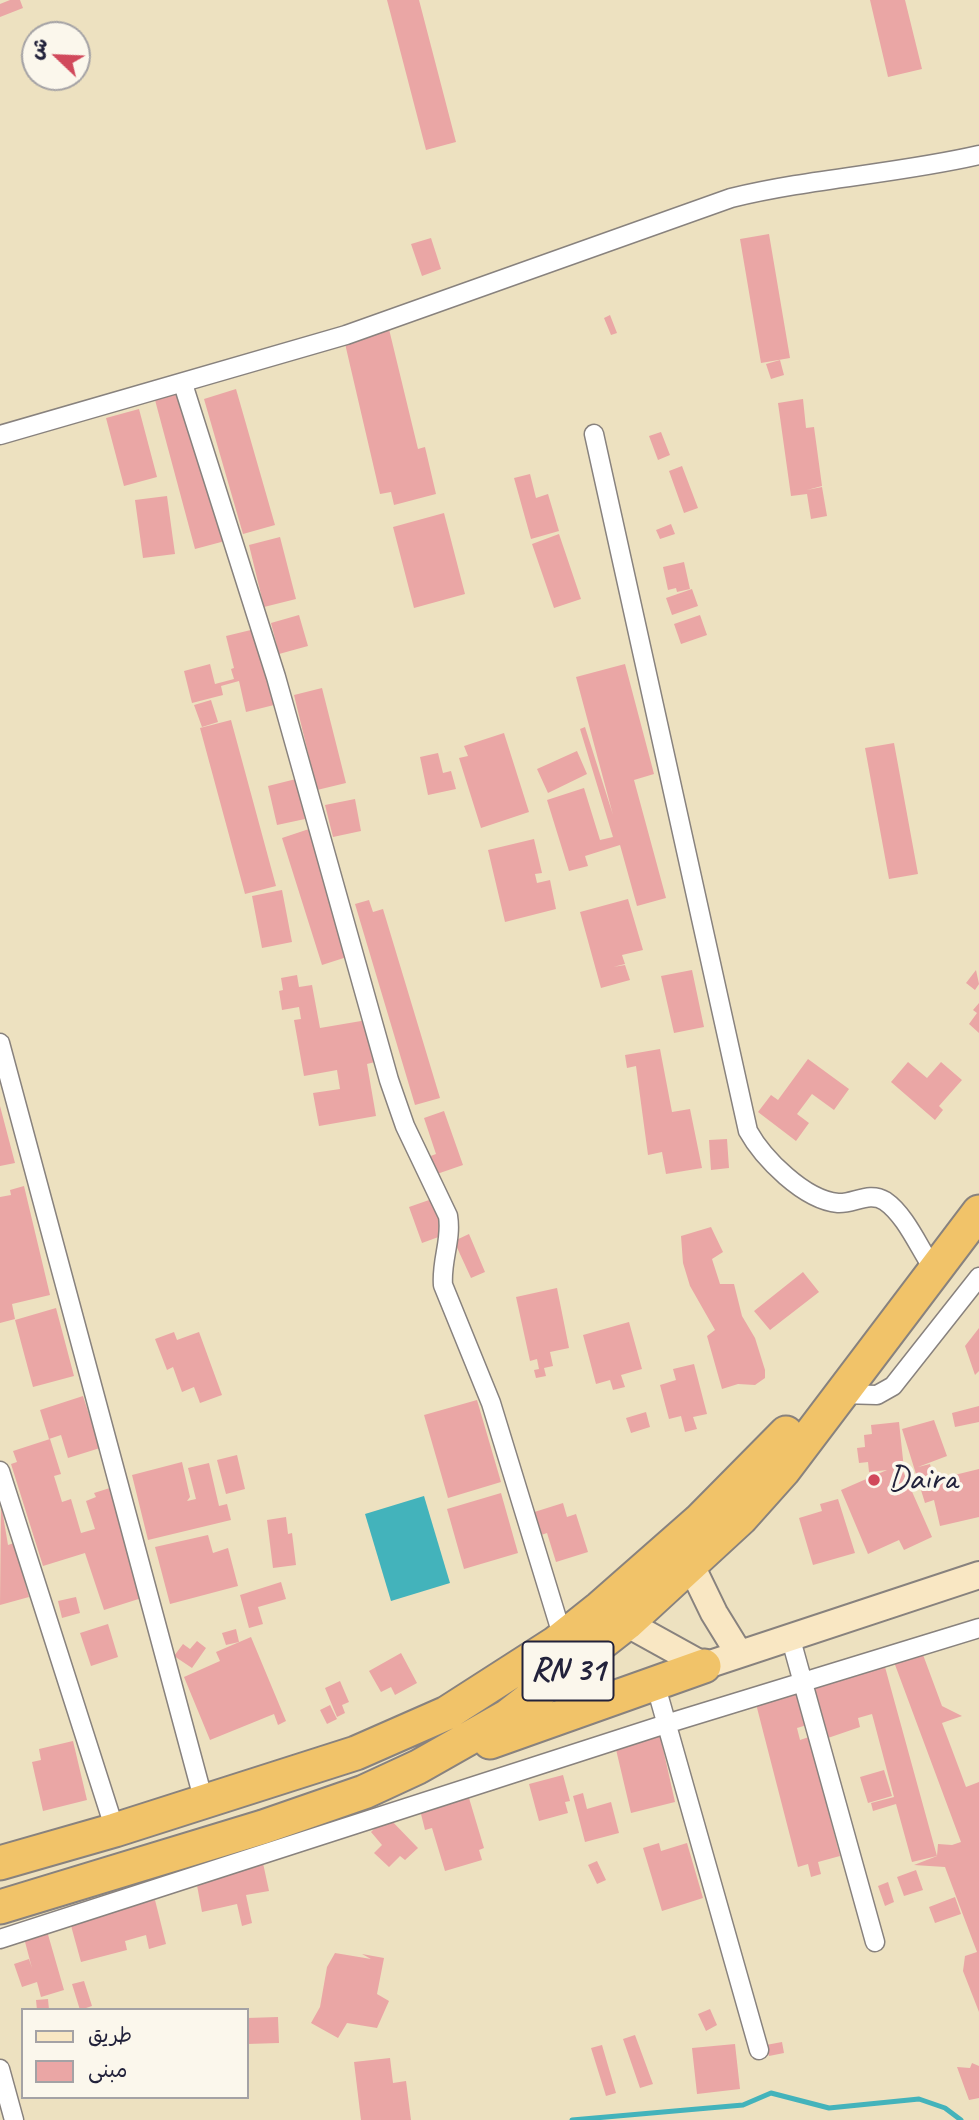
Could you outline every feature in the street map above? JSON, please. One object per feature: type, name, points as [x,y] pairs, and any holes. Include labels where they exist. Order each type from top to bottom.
[{"type":"highway","name":"RN 31","points":[[0,1907],[262,1827],[364,1791],[418,1767],[508,1716],[685,1552],[979,1203]]},
{"type":"highway","name":"RN 31","points":[[685,1552],[741,1518],[783,1471],[979,1212]]},
{"type":"highway","name":"RN 31","points":[[0,1863],[115,1830],[356,1753],[447,1713],[563,1638],[614,1615]]},
{"type":"highway","points":[[418,1767],[704,1666]]},
{"type":"street","points":[[0,435],[346,335],[731,198],[789,184],[932,165],[979,155]]},
{"type":"street","points":[[183,384],[276,677],[389,1080],[405,1126],[448,1216],[451,1232],[442,1269],[443,1285],[491,1403],[563,1638]]},
{"type":"street","points":[[594,434],[748,1131],[771,1164],[804,1189],[840,1203],[868,1197],[884,1201],[894,1209],[929,1262]]},
{"type":"street","points":[[0,1043],[204,1802]]},
{"type":"street","points":[[841,1394],[877,1395],[893,1386],[979,1277]]},
{"type":"street","points":[[0,1471],[115,1830]]},
{"type":"street","points":[[685,1552],[710,1606],[738,1652]]},
{"type":"street","points":[[614,1615],[704,1666],[738,1652],[979,1574]]},
{"type":"street","points":[[0,1939],[666,1724],[979,1628]]},
{"type":"street","points":[[790,1636],[875,1942]]},
{"type":"street","points":[[655,1683],[759,2050]]},
{"type":"street","points":[[0,2069],[14,2120]]},
{"type":"water","points":[[424,1496],[450,1583],[391,1601],[365,1514]]},
{"type":"building","points":[[20,0],[23,8],[0,17],[0,4]]},
{"type":"building","points":[[387,0],[419,0],[456,142],[426,150]]},
{"type":"building","points":[[870,0],[905,0],[922,69],[888,77]]},
{"type":"building","points":[[769,234],[790,358],[761,363],[740,239]]},
{"type":"building","points":[[431,238],[441,269],[422,276],[411,244]]},
{"type":"building","points":[[610,315],[617,333],[611,335],[604,318]]},
{"type":"building","points":[[388,325],[418,449],[425,447],[436,494],[394,505],[391,492],[380,494],[343,335]]},
{"type":"building","points":[[780,360],[784,375],[771,379],[766,364]]},
{"type":"building","points":[[236,389],[275,525],[243,534],[204,399]]},
{"type":"building","points":[[184,391],[225,541],[195,549],[155,400]]},
{"type":"building","points":[[803,399],[806,428],[814,427],[822,486],[807,490],[822,487],[827,516],[811,519],[807,494],[791,496],[778,403]]},
{"type":"building","points":[[139,409],[157,477],[124,486],[106,418]]},
{"type":"building","points":[[661,432],[670,455],[658,460],[649,436]]},
{"type":"building","points":[[682,466],[698,508],[684,513],[669,471]]},
{"type":"building","points":[[530,474],[536,498],[548,494],[559,531],[531,539],[514,478]]},
{"type":"building","points":[[167,496],[175,554],[143,558],[135,500]]},
{"type":"building","points":[[444,513],[465,594],[414,608],[393,527]]},
{"type":"building","points":[[671,524],[675,534],[660,539],[656,530]]},
{"type":"building","points":[[559,534],[581,599],[554,608],[532,544]]},
{"type":"building","points":[[280,537],[296,599],[264,607],[249,545]]},
{"type":"building","points":[[684,562],[690,589],[677,592],[676,588],[668,590],[663,567]]},
{"type":"building","points":[[692,589],[698,606],[672,615],[666,598]]},
{"type":"building","points":[[299,615],[308,646],[279,654],[271,623]]},
{"type":"building","points":[[700,615],[707,635],[681,644],[674,624]]},
{"type":"building","points":[[255,629],[274,705],[246,712],[239,681],[221,686],[223,695],[192,703],[184,671],[210,664],[215,684],[234,679],[226,636]]},
{"type":"building","points":[[625,664],[654,774],[634,780],[666,898],[637,906],[620,845],[585,856],[588,866],[569,871],[547,800],[584,788],[600,840],[613,837],[580,729],[585,727],[613,815],[576,677]]},
{"type":"building","points":[[322,688],[346,783],[317,790],[294,695]]},
{"type":"building","points":[[211,700],[218,722],[202,727],[194,705]]},
{"type":"building","points":[[231,720],[276,886],[245,894],[200,728]]},
{"type":"building","points":[[504,733],[529,812],[481,828],[459,758],[468,756],[464,746]]},
{"type":"building","points":[[894,743],[918,874],[889,879],[865,748]]},
{"type":"building","points":[[577,751],[587,774],[548,793],[537,769]]},
{"type":"building","points":[[438,753],[443,773],[451,771],[456,789],[428,795],[420,757]]},
{"type":"building","points":[[296,779],[305,819],[277,825],[268,786]]},
{"type":"building","points":[[355,799],[361,831],[333,837],[325,805]]},
{"type":"building","points":[[309,829],[350,956],[322,965],[282,838]]},
{"type":"building","points":[[534,839],[542,873],[535,874],[537,883],[550,880],[556,909],[505,922],[488,850]]},
{"type":"building","points":[[282,890],[292,942],[262,948],[252,896]]},
{"type":"building","points":[[628,899],[643,950],[622,955],[625,964],[613,967],[625,965],[630,980],[601,988],[580,912]]},
{"type":"building","points":[[369,900],[373,912],[383,909],[440,1098],[415,1105],[355,904]]},
{"type":"building","points":[[692,970],[704,1027],[674,1033],[661,976]]},
{"type":"building","points":[[976,970],[979,984],[975,990],[966,983]]},
{"type":"building","points":[[297,975],[299,987],[312,985],[320,1028],[367,1020],[379,1061],[367,1064],[376,1116],[319,1126],[313,1093],[340,1089],[337,1070],[304,1076],[294,1020],[301,1019],[299,1007],[282,1010],[279,991],[283,990],[281,978]]},
{"type":"building","points":[[979,1003],[979,1033],[969,1024],[977,1013],[973,1010]]},
{"type":"building","points":[[660,1049],[672,1112],[690,1109],[702,1168],[666,1174],[662,1152],[648,1155],[636,1066],[627,1068],[625,1055]]},
{"type":"building","points":[[808,1059],[849,1089],[834,1110],[812,1094],[797,1114],[809,1123],[796,1141],[758,1112],[771,1095],[778,1100]]},
{"type":"building","points":[[908,1062],[927,1078],[941,1062],[962,1080],[939,1106],[943,1110],[935,1120],[891,1082]]},
{"type":"building","points":[[0,1106],[15,1163],[0,1166]]},
{"type":"building","points":[[444,1111],[463,1165],[434,1175],[428,1157],[436,1154],[424,1118]]},
{"type":"building","points":[[727,1139],[729,1168],[711,1170],[709,1140]]},
{"type":"building","points":[[24,1186],[50,1295],[12,1304],[15,1319],[0,1323],[0,1197],[11,1195],[10,1190]]},
{"type":"building","points":[[432,1199],[444,1235],[422,1243],[409,1207]]},
{"type":"building","points":[[711,1227],[723,1252],[712,1259],[720,1284],[734,1284],[742,1316],[755,1338],[765,1370],[765,1378],[755,1385],[738,1384],[722,1389],[707,1336],[715,1330],[690,1286],[683,1263],[681,1236]]},
{"type":"building","points":[[469,1234],[485,1272],[471,1278],[454,1241]]},
{"type":"building","points":[[803,1272],[819,1292],[770,1330],[754,1311]]},
{"type":"building","points":[[557,1288],[569,1348],[550,1352],[553,1366],[544,1368],[546,1376],[536,1378],[534,1370],[539,1369],[537,1359],[530,1361],[516,1297]]},
{"type":"building","points":[[56,1308],[74,1376],[33,1387],[15,1320]]},
{"type":"building","points":[[629,1322],[642,1369],[621,1375],[625,1387],[613,1390],[610,1380],[596,1384],[583,1335]]},
{"type":"building","points":[[979,1328],[979,1371],[975,1375],[965,1346]]},
{"type":"building","points":[[174,1332],[177,1340],[199,1332],[222,1395],[200,1403],[194,1387],[182,1392],[173,1367],[167,1370],[155,1339]]},
{"type":"building","points":[[694,1364],[707,1414],[693,1417],[697,1429],[685,1432],[681,1416],[669,1419],[660,1385],[676,1380],[673,1369]]},
{"type":"building","points":[[83,1396],[100,1448],[68,1458],[61,1435],[49,1439],[40,1410]]},
{"type":"building","points":[[477,1400],[501,1482],[448,1498],[424,1415]]},
{"type":"building","points":[[979,1406],[979,1422],[955,1427],[952,1413]]},
{"type":"building","points":[[646,1412],[650,1427],[631,1433],[626,1418]]},
{"type":"building","points":[[934,1420],[947,1456],[918,1467],[930,1464],[934,1480],[979,1469],[979,1517],[940,1526],[934,1500],[925,1503],[902,1429]]},
{"type":"building","points":[[899,1422],[902,1469],[932,1537],[904,1550],[899,1540],[868,1554],[841,1490],[887,1470],[869,1472],[868,1462],[859,1463],[857,1448],[865,1447],[864,1435],[872,1434],[871,1425]]},
{"type":"building","points":[[50,1439],[61,1474],[54,1476],[62,1502],[71,1499],[81,1533],[95,1529],[86,1501],[96,1497],[94,1493],[113,1487],[148,1596],[104,1610],[85,1553],[43,1566],[11,1464],[17,1462],[13,1451]]},
{"type":"building","points":[[237,1455],[245,1489],[226,1494],[217,1460]]},
{"type":"building","points":[[182,1462],[190,1497],[187,1501],[196,1499],[188,1468],[209,1463],[219,1506],[227,1504],[231,1520],[148,1540],[132,1475]]},
{"type":"building","points":[[501,1493],[518,1553],[464,1569],[447,1509]]},
{"type":"building","points":[[838,1499],[855,1553],[813,1565],[799,1518],[822,1511],[820,1504]]},
{"type":"building","points":[[1,1503],[8,1545],[14,1543],[29,1597],[0,1605]]},
{"type":"building","points":[[563,1503],[567,1517],[576,1514],[588,1552],[556,1562],[547,1533],[535,1537],[528,1514]]},
{"type":"building","points":[[286,1517],[288,1534],[292,1533],[296,1565],[273,1568],[267,1520]]},
{"type":"building","points":[[208,1535],[213,1553],[228,1548],[238,1586],[170,1604],[155,1547]]},
{"type":"building","points":[[281,1582],[286,1599],[258,1607],[263,1624],[249,1628],[240,1595]]},
{"type":"building","points":[[76,1597],[80,1613],[62,1618],[58,1601]]},
{"type":"building","points":[[108,1624],[118,1657],[91,1666],[80,1633]]},
{"type":"building","points":[[236,1629],[239,1642],[226,1645],[222,1633]]},
{"type":"building","points":[[251,1637],[286,1721],[278,1725],[274,1714],[210,1740],[184,1677],[220,1661],[216,1652]]},
{"type":"building","points":[[197,1641],[206,1648],[192,1668],[174,1656],[183,1644],[190,1649]]},
{"type":"building","points":[[922,1652],[942,1706],[962,1716],[942,1723],[966,1787],[979,1782],[979,2012],[963,1971],[965,1956],[977,1952],[945,1867],[914,1865],[937,1856],[938,1844],[952,1845],[961,1842],[894,1662]]},
{"type":"building","points":[[401,1653],[417,1683],[395,1695],[391,1687],[381,1692],[369,1671]]},
{"type":"building","points":[[885,1667],[937,1856],[912,1862],[896,1804],[873,1811],[871,1803],[894,1797],[872,1714],[858,1718],[860,1727],[825,1739],[811,1688]]},
{"type":"building","points":[[340,1681],[349,1702],[342,1705],[345,1713],[337,1717],[325,1688]]},
{"type":"building","points":[[799,1693],[807,1725],[797,1728],[800,1740],[809,1737],[840,1856],[818,1862],[821,1874],[811,1877],[808,1864],[798,1867],[756,1704]]},
{"type":"building","points":[[330,1705],[337,1719],[327,1724],[320,1710]]},
{"type":"building","points":[[659,1731],[675,1802],[631,1813],[614,1741]]},
{"type":"building","points":[[73,1741],[87,1800],[43,1811],[32,1762],[41,1760],[39,1749]]},
{"type":"building","points":[[884,1770],[892,1796],[868,1803],[860,1777]]},
{"type":"building","points":[[563,1775],[570,1801],[565,1802],[568,1813],[539,1821],[529,1784]]},
{"type":"building","points":[[583,1793],[587,1809],[611,1802],[619,1833],[585,1842],[573,1796]]},
{"type":"building","points":[[469,1798],[484,1848],[479,1850],[482,1860],[445,1871],[432,1828],[425,1830],[420,1810]]},
{"type":"building","points":[[387,1816],[418,1848],[405,1860],[400,1856],[389,1867],[374,1853],[382,1845],[371,1832]]},
{"type":"building","points":[[659,1843],[661,1851],[687,1843],[703,1898],[662,1911],[643,1848]]},
{"type":"building","points":[[597,1861],[606,1880],[597,1884],[588,1865]]},
{"type":"building","points":[[263,1863],[269,1891],[246,1895],[252,1923],[242,1926],[237,1904],[202,1912],[196,1880]]},
{"type":"building","points":[[916,1870],[923,1890],[904,1896],[897,1877]]},
{"type":"building","points":[[888,1882],[894,1902],[885,1906],[878,1886]]},
{"type":"building","points":[[955,1897],[961,1914],[935,1923],[929,1907]]},
{"type":"building","points":[[155,1900],[166,1944],[149,1949],[146,1935],[125,1941],[127,1950],[81,1962],[70,1922]]},
{"type":"building","points":[[47,1931],[64,1990],[41,1997],[37,1982],[22,1987],[14,1964],[29,1959],[32,1968],[24,1938]]},
{"type":"building","points":[[335,1953],[371,1959],[362,1954],[384,1958],[377,1994],[389,2001],[377,2028],[347,2023],[338,2038],[311,2023],[320,2007],[327,1967]]},
{"type":"building","points":[[84,1981],[92,2006],[79,2008],[72,1984]]},
{"type":"building","points":[[48,1999],[49,2008],[37,2008],[36,2000]]},
{"type":"building","points":[[710,2009],[717,2025],[706,2031],[698,2014]]},
{"type":"building","points":[[278,2017],[279,2043],[248,2044],[248,2018]]},
{"type":"building","points":[[635,2035],[653,2084],[640,2088],[623,2039]]},
{"type":"building","points":[[782,2042],[784,2053],[769,2056],[766,2045]]},
{"type":"building","points":[[735,2044],[740,2089],[697,2094],[692,2048]]},
{"type":"building","points":[[602,2045],[616,2093],[606,2096],[591,2048]]},
{"type":"building","points":[[390,2058],[393,2083],[406,2081],[411,2120],[361,2120],[354,2062]]},
{"type":"building","points":[[972,2063],[979,2066],[979,2098],[969,2100],[957,2067],[970,2068]]},
{"type":"waterway","points":[[572,2120],[743,2105],[771,2093],[829,2108],[919,2099],[945,2108],[961,2120]]},
{"type":"place","name":"Daira","points":[[874,1480]]}]
